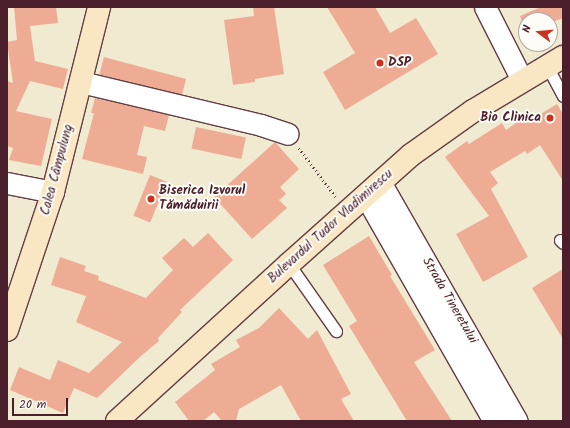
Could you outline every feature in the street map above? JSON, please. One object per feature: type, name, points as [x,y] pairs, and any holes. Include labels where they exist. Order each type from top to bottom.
[{"type":"main road","name":"Calea Câmpulung","points":[[7,330],[53,192],[81,82],[98,7]]},
{"type":"main road","name":"Bulevardul Tudor Vladimirescu","points":[[117,421],[372,188],[443,130],[522,80],[555,62]]},
{"type":"street","points":[[486,7],[522,80]]},
{"type":"street","points":[[81,82],[261,125],[288,134]]},
{"type":"street","points":[[7,183],[53,192]]},
{"type":"street","name":"Strada Tineretului","points":[[372,188],[494,421]]},
{"type":"street","name":"Strada Tineretului","points":[[372,188],[517,421]]},
{"type":"lane","points":[[555,62],[563,96]]},
{"type":"lane","points":[[289,264],[336,330]]},
{"type":"path","points":[[288,134],[347,211]]},
{"type":"building","points":[[14,7],[56,7],[58,23],[30,26],[35,61],[68,69],[63,89],[30,81],[16,111],[52,119],[41,166],[9,160],[13,148],[7,146],[7,81],[13,83],[7,42],[17,40]]},
{"type":"building","points":[[253,7],[274,7],[284,74],[255,79],[255,82],[233,85],[224,20],[254,16]]},
{"type":"building","name":"DSP","points":[[327,7],[375,7],[390,33],[416,18],[438,54],[345,110],[323,72],[355,53]]},
{"type":"building","points":[[541,7],[563,7],[563,18],[558,20],[558,12],[529,12]]},
{"type":"building","points":[[104,57],[186,79],[181,96],[99,74]]},
{"type":"building","points":[[95,98],[169,115],[165,131],[144,126],[137,155],[147,157],[143,174],[82,159],[94,113],[91,113]]},
{"type":"building","points":[[557,104],[563,114],[563,181],[540,145],[527,154],[525,151],[490,172],[498,183],[491,189],[528,257],[483,282],[456,234],[489,216],[445,157],[467,141],[469,144],[502,123],[506,130],[526,116],[526,123]]},
{"type":"building","points":[[196,127],[246,138],[241,159],[191,149]]},
{"type":"building","points":[[275,142],[299,169],[280,187],[286,194],[279,200],[287,208],[252,239],[214,197]]},
{"type":"building","name":"Biserica Izvorul Tămăduirii","points":[[150,175],[167,182],[150,223],[134,216]]},
{"type":"building","points":[[208,233],[233,260],[180,310],[182,312],[158,338],[159,341],[97,398],[74,388],[63,413],[10,390],[19,367],[50,380],[58,360],[89,373],[122,342],[76,322],[86,296],[51,285],[60,257],[86,266],[84,271],[99,276],[98,280],[146,298],[173,270],[162,258],[184,238],[193,247]]},
{"type":"building","points":[[369,236],[392,275],[390,276],[435,350],[414,362],[452,421],[407,421],[349,326],[357,321],[323,265]]},
{"type":"building","points":[[563,269],[563,339],[532,288]]},
{"type":"building","points":[[279,308],[308,339],[317,330],[351,394],[341,399],[354,421],[301,421],[281,385],[239,409],[236,421],[222,421],[214,412],[203,421],[189,421],[175,402],[215,370],[211,364],[240,347],[236,340],[259,328]]},
{"type":"place","name":"DSP","points":[[380,63]]},
{"type":"place","name":"Bio Clinica","points":[[550,118]]},
{"type":"place","name":"Biserica Izvorul Tămăduirii","points":[[151,199]]}]
